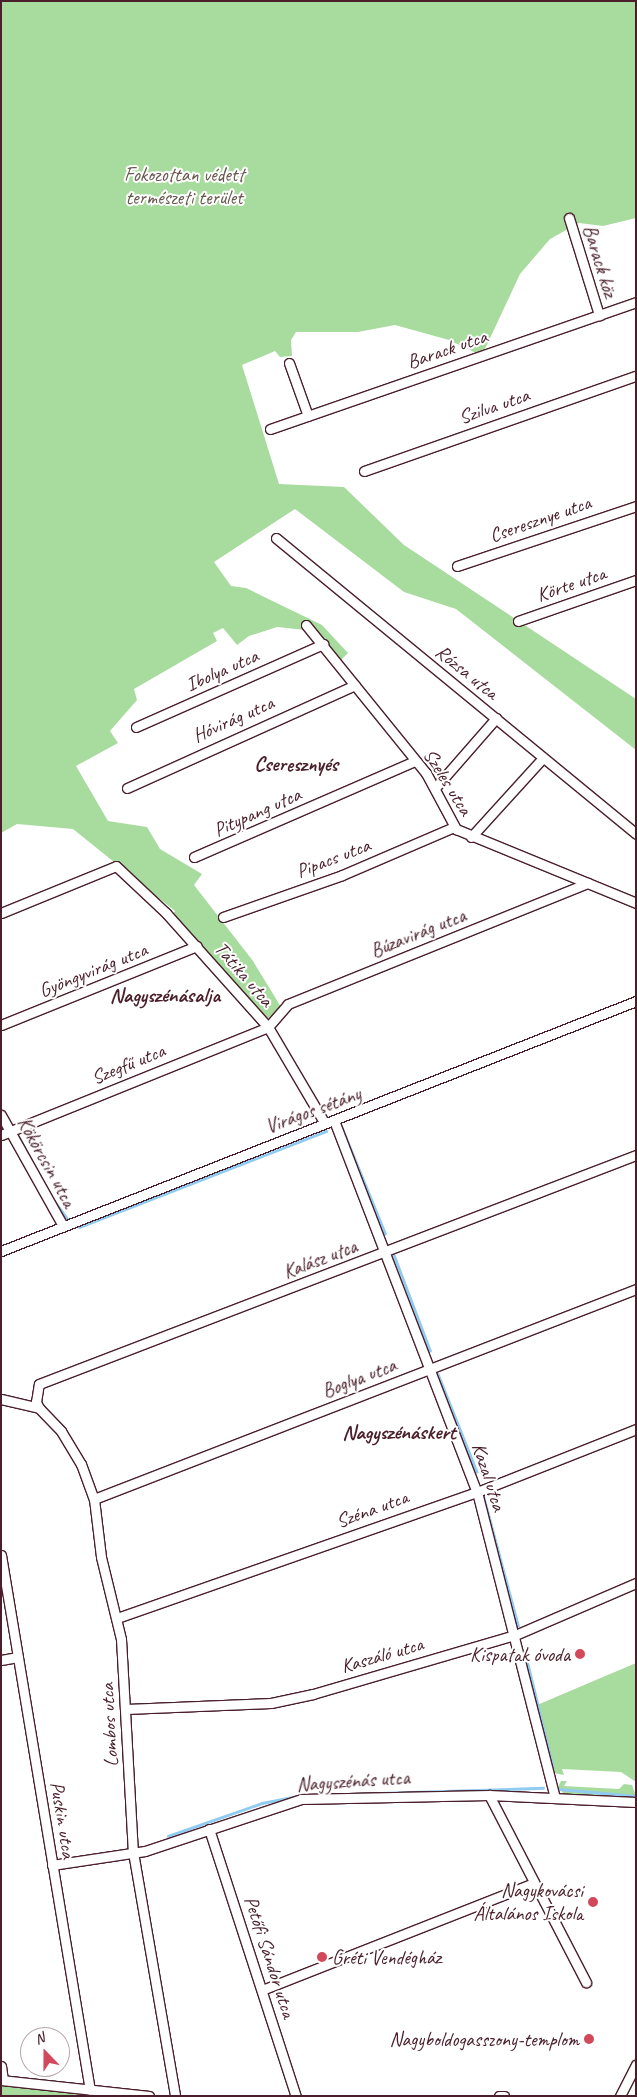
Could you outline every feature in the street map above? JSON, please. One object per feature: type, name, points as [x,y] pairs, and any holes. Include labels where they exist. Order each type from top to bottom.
[{"type":"street","name":"Barack köz","points":[[569,218],[599,315]]},
{"type":"street","name":"Barack utca","points":[[270,429],[636,302]]},
{"type":"street","points":[[290,363],[308,416]]},
{"type":"street","name":"Szilva utca","points":[[364,471],[636,376]]},
{"type":"street","name":"Cseresznye utca","points":[[457,566],[636,506]]},
{"type":"street","name":"Rózsa utca","points":[[276,538],[496,718],[542,759],[636,834]]},
{"type":"street","name":"Körte utca","points":[[518,621],[636,580]]},
{"type":"street","name":"Szeles utca","points":[[306,626],[323,644],[416,761],[435,788],[454,827],[471,837],[588,882],[636,903]]},
{"type":"street","name":"Ibolya utca","points":[[136,727],[323,644]]},
{"type":"street","name":"Hóvirág utca","points":[[127,788],[356,685]]},
{"type":"street","points":[[435,788],[496,718]]},
{"type":"street","points":[[471,837],[542,759]]},
{"type":"street","name":"Pitypang utca","points":[[194,857],[416,761]]},
{"type":"street","name":"Pipacs utca","points":[[223,918],[342,875],[454,827]]},
{"type":"street","name":"Tátika utca","points":[[1,913],[116,866],[196,946],[268,1027],[324,1122]]},
{"type":"street","name":"Búzavirág utca","points":[[268,1027],[288,1004],[588,882]]},
{"type":"street","name":"Gyöngyvirág utca","points":[[1,1025],[196,946]]},
{"type":"street","name":"Virágos sétány","points":[[1,1251],[324,1122],[335,1123],[636,1001]]},
{"type":"street","name":"Szegfű utca","points":[[6,1133],[268,1027]]},
{"type":"street","name":"Kökörcsin utca","points":[[1,1115],[6,1133],[63,1226]]},
{"type":"street","name":"Kazal utca","points":[[335,1123],[432,1369],[477,1492],[516,1635],[555,1797]]},
{"type":"street","name":"Kalász utca","points":[[39,1408],[36,1402],[39,1384],[386,1253],[636,1155]]},
{"type":"street","name":"Boglya utca","points":[[94,1499],[636,1288]]},
{"type":"street","points":[[1,1399],[39,1408]]},
{"type":"street","name":"Lombos utca","points":[[39,1408],[61,1432],[81,1464],[94,1499],[101,1557],[117,1618],[126,1709],[132,1852],[175,2096]]},
{"type":"street","name":"Széna utca","points":[[117,1618],[477,1492],[636,1429]]},
{"type":"street","name":"Puskin utca","points":[[1,1554],[90,2090]]},
{"type":"street","name":"Kaszáló utca","points":[[126,1709],[271,1703],[516,1635],[636,1582]]},
{"type":"street","points":[[1,1660],[18,1657]]},
{"type":"street","points":[[489,1795],[586,1982]]},
{"type":"street","name":"Nagyszénás utca","points":[[52,1865],[132,1852],[301,1799],[489,1795],[636,1802]]},
{"type":"street","name":"Petőfi Sándor utca","points":[[209,1829],[296,2096]]},
{"type":"street","points":[[262,1990],[534,1883]]},
{"type":"street","points":[[620,2096],[636,2065]]},
{"type":"street","points":[[1,2066],[2,2080],[148,2096]]},
{"type":"street","points":[[499,2096],[504,2096]]},
{"type":"green space","name":"Fokozottan védett természeti terület","points":[[1,1],[636,1],[636,218],[603,226],[579,223],[550,239],[520,274],[484,351],[476,353],[449,340],[395,325],[358,332],[296,332],[291,340],[292,356],[280,357],[275,351],[242,365],[279,484],[344,487],[404,545],[636,699],[636,750],[456,609],[404,592],[295,509],[214,562],[231,586],[246,588],[322,625],[348,653],[341,660],[315,631],[277,627],[249,636],[237,645],[223,628],[213,633],[217,641],[134,689],[137,700],[110,731],[118,743],[76,766],[108,821],[147,827],[160,849],[202,874],[194,885],[253,961],[281,1007],[266,1020],[172,916],[175,911],[73,829],[17,824],[1,833]]},
{"type":"green space","points":[[636,1663],[636,1782],[621,1772],[562,1769],[564,1775],[553,1773],[537,1705]]},
{"type":"green space","points":[[561,1781],[567,1781],[564,1786],[619,1789],[624,1784],[632,1785],[636,1796],[564,1794],[558,1787]]},
{"type":"green space","points":[[1,2083],[86,2096],[1,2096]]},
{"type":"waterway","points":[[341,1125],[385,1233]]},
{"type":"waterway","points":[[79,1227],[326,1131]]},
{"type":"waterway","points":[[19,1137],[35,1167]]},
{"type":"waterway","points":[[53,1199],[69,1221]]},
{"type":"waterway","points":[[394,1255],[430,1350]]},
{"type":"waterway","points":[[438,1374],[477,1472]]},
{"type":"waterway","points":[[483,1494],[518,1625]]},
{"type":"waterway","points":[[525,1652],[553,1767]]},
{"type":"waterway","points":[[347,1794],[543,1788]]},
{"type":"waterway","points":[[559,1789],[636,1796]]},
{"type":"waterway","points":[[168,1836],[262,1803],[297,1796]]},
{"type":"place","name":"Kispatak óvoda","points":[[580,1654]]},
{"type":"place","name":"Nagykovácsi Általános Iskola","points":[[593,1902]]},
{"type":"place","name":"Gréti Vendégház","points":[[322,1957]]},
{"type":"place","name":"Nagyboldogasszony-templom","points":[[589,2039]]},
{"type":"district","name":"Cseresznyés","points":[[296,764]]},
{"type":"district","name":"Nagyszénásalja","points":[[165,995]]},
{"type":"district","name":"Nagyszénáskert","points":[[399,1432]]}]
